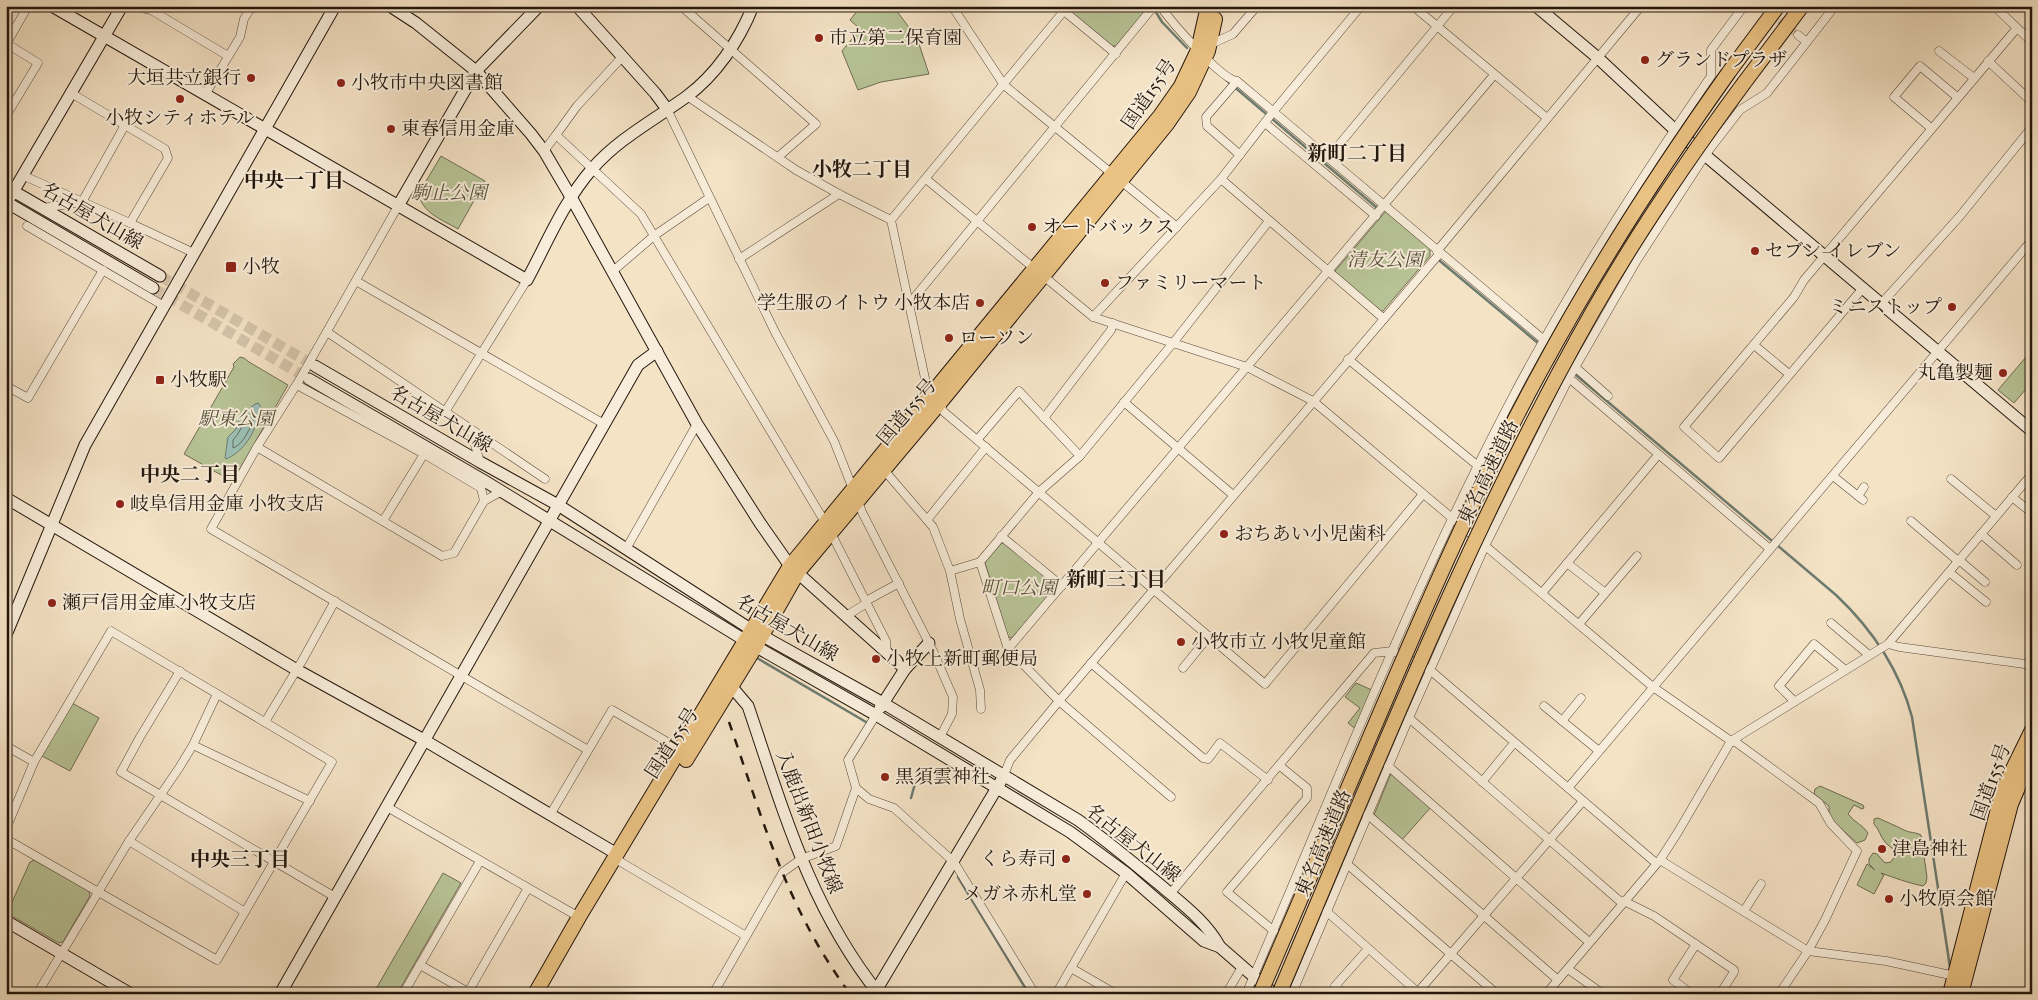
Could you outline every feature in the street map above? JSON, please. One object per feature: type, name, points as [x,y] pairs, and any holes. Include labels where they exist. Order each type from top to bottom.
[{"type":"highway","name":"国道155号","points":[[1205,50],[1208,6]]},
{"type":"highway","name":"国道155号","points":[[535,994],[618,852],[681,750],[754,638],[794,569],[1117,178],[1167,124],[1189,92],[1205,50],[1218,6]]},
{"type":"highway","name":"東名高速道路","points":[[1260,994],[1434,588],[1539,374],[1619,235],[1660,171],[1778,6]]},
{"type":"highway","name":"東名高速道路","points":[[1278,994],[1450,595],[1515,458],[1594,310],[1633,245],[1674,181],[1802,6]]},
{"type":"highway","name":"国道155号","points":[[856,495],[884,470],[935,400]]},
{"type":"highway","name":"国道155号","points":[[618,852],[636,831],[686,760],[731,686],[754,638]]},
{"type":"highway","name":"国道155号","points":[[1950,994],[2000,801],[2008,779],[2032,730]]},
{"type":"highway","name":"国道155号","points":[[1960,994],[2011,804],[2032,756]]},
{"type":"street","points":[[6,116],[38,63],[9,45],[8,41],[28,6]]},
{"type":"street","points":[[52,6],[527,280]]},
{"type":"street","points":[[6,203],[10,189],[22,176],[122,6]]},
{"type":"street","points":[[133,6],[151,10],[228,56]]},
{"type":"street","points":[[205,95],[240,37],[244,19],[252,6]]},
{"type":"street","points":[[6,635],[85,445],[335,6]]},
{"type":"street","points":[[390,6],[416,23],[476,72],[544,151],[613,271],[697,424],[728,475],[794,569],[905,669]]},
{"type":"street","points":[[539,6],[476,72],[297,385],[257,448],[211,529],[588,750]]},
{"type":"street","points":[[577,6],[655,92],[667,110],[775,332],[834,441],[862,512],[899,582],[953,697],[952,714],[940,737]]},
{"type":"street","points":[[681,6],[816,124],[778,157]]},
{"type":"street","points":[[445,412],[527,280],[571,197],[592,168],[611,150],[704,82],[731,49],[753,6]]},
{"type":"street","points":[[952,6],[1004,85],[1177,227]]},
{"type":"street","points":[[1160,6],[1176,27],[1205,50],[1232,80],[1237,81],[1544,340]]},
{"type":"street","points":[[1205,50],[1233,34],[1257,6]]},
{"type":"street","points":[[1093,317],[1221,179],[1273,112],[1361,6]]},
{"type":"street","points":[[1413,6],[1547,118]]},
{"type":"street","points":[[1328,158],[1454,6]]},
{"type":"street","points":[[1536,6],[1598,58],[1674,128],[2032,431]]},
{"type":"street","points":[[876,993],[998,788],[1010,760],[1439,252],[1640,6]]},
{"type":"street","points":[[1246,994],[1393,651],[1452,519],[1485,451],[1571,291],[1604,236],[1710,76],[1711,50],[1744,6]]},
{"type":"street","points":[[1292,994],[1367,814],[1485,546],[1575,367],[1637,260],[1706,154],[1740,110],[1767,93],[1836,6]]},
{"type":"street","points":[[1994,6],[2032,42]]},
{"type":"street","points":[[909,304],[1153,8]]},
{"type":"street","points":[[891,220],[1066,9],[1116,54]]},
{"type":"street","points":[[1863,288],[1719,458],[1684,427],[1794,296],[1804,280],[2016,28]]},
{"type":"street","points":[[1798,35],[1807,42]]},
{"type":"street","points":[[1939,50],[1974,78]]},
{"type":"street","points":[[544,151],[577,106],[623,56]]},
{"type":"street","points":[[1988,61],[2032,102]]},
{"type":"street","points":[[1931,128],[1894,97],[1920,66],[1957,98]]},
{"type":"street","points":[[1008,649],[1494,75]]},
{"type":"street","points":[[1237,81],[1206,117],[1207,126],[1240,155]]},
{"type":"street","points":[[71,94],[165,149],[168,158],[130,223]]},
{"type":"street","points":[[687,96],[778,157],[839,194],[891,220]]},
{"type":"street","points":[[1265,123],[1376,216]]},
{"type":"street","points":[[82,202],[126,126]]},
{"type":"street","points":[[1881,304],[1960,216],[2032,127]]},
{"type":"street","points":[[556,135],[641,214],[655,235],[828,528],[886,641],[887,653]]},
{"type":"street","points":[[22,176],[194,253]]},
{"type":"street","points":[[1221,179],[1383,318]]},
{"type":"street","points":[[926,180],[1093,317],[1247,367],[1313,401],[1653,687],[1731,741],[1737,743],[1819,803],[1831,824],[1857,851],[1825,920],[1808,951],[1779,994]]},
{"type":"street","name":"名古屋犬山線","points":[[10,189],[160,276]]},
{"type":"street","points":[[739,259],[839,194]]},
{"type":"street","points":[[613,271],[655,235],[709,198]]},
{"type":"street","points":[[43,208],[82,202]]},
{"type":"street","name":"名古屋犬山線","points":[[6,203],[153,288]]},
{"type":"street","points":[[891,220],[926,383],[944,412],[1100,542],[1265,684],[1423,494]]},
{"type":"street","points":[[950,572],[980,562],[1038,492],[1080,456],[1173,344],[1269,221]]},
{"type":"street","points":[[27,226],[164,306]]},
{"type":"street","points":[[1604,236],[1637,260]]},
{"type":"street","points":[[1568,788],[2032,240]]},
{"type":"street","points":[[6,386],[28,398],[103,270]]},
{"type":"street","points":[[356,281],[604,424]]},
{"type":"street","points":[[1571,291],[1607,311]]},
{"type":"street","points":[[1044,418],[1111,330],[1113,323]]},
{"type":"street","points":[[327,332],[545,479]]},
{"type":"street","points":[[1754,345],[1789,374]]},
{"type":"street","points":[[280,994],[638,365],[657,351]]},
{"type":"street","points":[[1348,360],[1478,466]]},
{"type":"street","name":"名古屋犬山線","points":[[315,366],[558,505],[626,549],[754,638],[876,716],[1070,832],[1126,873],[1204,941],[1220,947]]},
{"type":"street","points":[[1575,367],[1608,396]]},
{"type":"street","name":"名古屋犬山線","points":[[309,378],[502,491],[548,521],[754,638],[883,703],[1078,820],[1106,840],[1212,931],[1220,947],[1274,994]]},
{"type":"street","points":[[1569,378],[1658,455],[1774,545]]},
{"type":"street","points":[[297,385],[424,454],[481,488],[484,501]]},
{"type":"street","points":[[977,440],[1019,391],[1080,456]]},
{"type":"street","points":[[1124,402],[1233,495]]},
{"type":"street","points":[[626,549],[697,424]]},
{"type":"street","points":[[471,430],[480,462]]},
{"type":"street","points":[[257,448],[442,556],[454,553],[484,501],[502,491]]},
{"type":"street","points":[[927,520],[986,448]]},
{"type":"street","points":[[1485,451],[1522,470]]},
{"type":"street","points":[[383,520],[424,454]]},
{"type":"street","points":[[1542,592],[1658,455]]},
{"type":"street","points":[[884,470],[933,527],[950,572],[960,619],[980,690],[981,709]]},
{"type":"street","points":[[1546,994],[1658,862],[1678,832],[1731,741],[1879,649],[1949,572],[2032,474]]},
{"type":"street","points":[[1833,476],[1860,498],[1864,487]]},
{"type":"street","points":[[1951,478],[1996,516]]},
{"type":"street","points":[[468,481],[483,480]]},
{"type":"street","points":[[2012,497],[2032,513]]},
{"type":"street","points":[[6,498],[297,670],[424,740],[550,815],[618,852],[746,936]]},
{"type":"street","points":[[1911,521],[1985,582]]},
{"type":"street","points":[[1981,534],[2017,564]]},
{"type":"street","points":[[1001,536],[1062,586]]},
{"type":"street","points":[[1579,624],[1636,556]]},
{"type":"street","points":[[980,562],[1008,649],[1059,701],[1171,797]]},
{"type":"street","points":[[1567,563],[1604,592]]},
{"type":"street","points":[[1949,572],[1986,602]]},
{"type":"street","points":[[846,616],[899,582]]},
{"type":"street","points":[[265,722],[297,670],[335,601]]},
{"type":"street","points":[[1831,623],[1879,649],[1899,647],[2032,665]]},
{"type":"street","points":[[6,829],[34,762],[111,631],[332,762],[217,960],[6,839]]},
{"type":"street","points":[[1182,668],[1209,636]]},
{"type":"street","points":[[929,644],[905,669],[848,760],[856,788],[869,800],[894,808],[954,862],[1035,994]]},
{"type":"street","points":[[1794,701],[1779,686],[1814,644],[1844,670]]},
{"type":"street","points":[[1170,894],[1374,653],[1393,651],[1430,670],[1514,743],[1658,862],[1744,911],[1808,951],[1886,961],[1955,976],[1960,994]]},
{"type":"street","points":[[1091,663],[1203,758],[1208,759],[1220,743],[1268,780]]},
{"type":"street","points":[[180,671],[121,772],[335,897]]},
{"type":"street","name":"入鹿出新田小牧線","points":[[731,686],[748,706],[800,859],[826,913],[876,993]]},
{"type":"street","points":[[37,994],[129,840],[193,745],[217,694]]},
{"type":"street","points":[[1562,721],[1581,698]]},
{"type":"street","points":[[1544,706],[1599,751]]},
{"type":"street","points":[[550,815],[612,710],[681,750]]},
{"type":"street","points":[[1409,718],[1623,902],[1654,916],[1734,970],[1720,994]]},
{"type":"street","points":[[1482,782],[1514,743]]},
{"type":"street","points":[[193,745],[310,801]]},
{"type":"street","points":[[6,746],[34,762]]},
{"type":"street","points":[[1274,931],[1227,892],[1307,798],[1307,788],[1280,766]]},
{"type":"street","points":[[1388,766],[1589,942]]},
{"type":"street","points":[[712,994],[783,872],[800,859],[836,846],[856,788]]},
{"type":"street","points":[[1326,911],[1419,993],[1450,954],[1583,801]]},
{"type":"street","points":[[387,807],[578,918]]},
{"type":"street","points":[[1367,814],[1558,980]]},
{"type":"street","points":[[129,840],[245,912]]},
{"type":"street","points":[[403,994],[480,861]]},
{"type":"street","points":[[1347,864],[1497,994]]},
{"type":"street","points":[[1056,994],[1126,873]]},
{"type":"street","points":[[1744,911],[1761,884]]},
{"type":"street","points":[[420,965],[467,993],[528,888]]},
{"type":"street","points":[[6,922],[131,994]]},
{"type":"street","points":[[1692,994],[1673,980],[1696,944]]},
{"type":"street","points":[[1344,994],[1335,986],[1368,950]]},
{"type":"street","points":[[1226,994],[1242,967]]},
{"type":"street","points":[[1071,968],[1116,994]]},
{"type":"street","points":[[1568,969],[1604,994]]},
{"type":"green space","points":[[861,6],[893,6],[917,38],[929,74],[881,82],[858,90],[842,51],[860,29],[850,20]]},
{"type":"green space","points":[[1073,6],[1149,6],[1116,46],[1112,46],[1071,13]]},
{"type":"green space","name":"駒止公園","points":[[441,156],[485,181],[458,229],[428,211],[419,193]]},
{"type":"green space","name":"清友公園","points":[[1386,211],[1430,248],[1430,256],[1383,311],[1379,312],[1336,275],[1335,271]]},
{"type":"green space","name":"駅東公園","points":[[240,357],[288,385],[234,479],[230,480],[184,454],[234,367],[233,364]]},
{"type":"green space","points":[[2026,357],[2032,361],[2032,394],[2026,389],[2014,403],[1998,390]]},
{"type":"green space","name":"町口公園","points":[[1005,542],[1054,584],[1055,588],[1012,638],[1008,637],[985,563],[993,551]]},
{"type":"green space","points":[[1356,683],[1372,690],[1357,730],[1348,723],[1360,708],[1345,697]]},
{"type":"green space","points":[[72,703],[99,718],[70,771],[42,756]]},
{"type":"green space","points":[[1391,773],[1431,807],[1402,840],[1374,815]]},
{"type":"green space","points":[[1820,786],[1863,805],[1864,808],[1862,809],[1854,805],[1848,814],[1868,833],[1865,840],[1857,843],[1835,823],[1829,814],[1829,806],[1814,794],[1815,789]]},
{"type":"green space","points":[[1878,818],[1906,831],[1921,835],[1927,877],[1926,883],[1923,886],[1881,873],[1884,875],[1874,894],[1857,885],[1867,864],[1875,870],[1869,864],[1869,859],[1873,853],[1877,854],[1885,863],[1891,862],[1896,854],[1883,840],[1874,824],[1874,819]]},
{"type":"green space","points":[[34,860],[89,891],[90,896],[63,942],[59,943],[10,915],[8,911],[30,862]]},
{"type":"green space","points":[[443,873],[461,883],[397,994],[373,994]]},
{"type":"water","points":[[258,403],[261,407],[250,437],[240,450],[226,459],[228,437],[236,429],[240,416]]},
{"type":"waterway","points":[[1154,9],[1162,22],[1187,48]]},
{"type":"waterway","points":[[1225,79],[1376,207]]},
{"type":"waterway","points":[[1440,261],[1538,343]]},
{"type":"waterway","points":[[1576,375],[1836,595],[1883,650],[1900,682],[1912,717],[1950,967]]},
{"type":"waterway","points":[[757,658],[866,722]]},
{"type":"waterway","points":[[911,798],[916,780]]},
{"type":"waterway","points":[[958,877],[1029,994]]},
{"type":"tunnel","points":[[1760,6],[1798,35]]},
{"type":"tunnel","points":[[160,276],[315,366]]},
{"type":"tunnel","points":[[153,288],[309,379]]},
{"type":"railway","points":[[729,722],[765,827],[796,904],[828,962],[850,994]]},
{"type":"place","name":"市立第二保育園","points":[[819,38]]},
{"type":"place","name":"グランドプラザ","points":[[1645,60]]},
{"type":"place","name":"大垣共立銀行","points":[[251,78]]},
{"type":"place","name":"小牧市中央図書館","points":[[341,83]]},
{"type":"place","name":"小牧シティホテル","points":[[180,99]]},
{"type":"place","name":"東春信用金庫","points":[[391,129]]},
{"type":"place","name":"オートバックス","points":[[1032,227]]},
{"type":"place","name":"セブン-イレブン","points":[[1755,251]]},
{"type":"place","name":"小牧","points":[[231,267]]},
{"type":"place","name":"ファミリーマート","points":[[1105,283]]},
{"type":"place","name":"学生服のイトウ 小牧本店","points":[[980,303]]},
{"type":"place","name":"ミニストップ","points":[[1952,307]]},
{"type":"place","name":"ローソン","points":[[949,338]]},
{"type":"place","name":"丸亀製麺","points":[[2003,373]]},
{"type":"place","name":"小牧駅","points":[[160,380]]},
{"type":"place","name":"岐阜信用金庫 小牧支店","points":[[120,504]]},
{"type":"place","name":"おちあい小児歯科","points":[[1224,534]]},
{"type":"place","name":"瀬戸信用金庫 小牧支店","points":[[52,603]]},
{"type":"place","name":"小牧市立 小牧児童館","points":[[1181,642]]},
{"type":"place","name":"小牧上新町郵便局","points":[[876,659]]},
{"type":"place","name":"黒須雲神社","points":[[885,777]]},
{"type":"place","name":"津島神社","points":[[1882,849]]},
{"type":"place","name":"くら寿司","points":[[1066,859]]},
{"type":"place","name":"メガネ赤札堂","points":[[1087,894]]},
{"type":"place","name":"小牧原会館","points":[[1889,899]]},
{"type":"district","name":"新町二丁目","points":[[1357,153]]},
{"type":"district","name":"小牧二丁目","points":[[862,169]]},
{"type":"district","name":"中央一丁目","points":[[294,180]]},
{"type":"district","name":"中央二丁目","points":[[190,474]]},
{"type":"district","name":"新町三丁目","points":[[1116,579]]},
{"type":"district","name":"中央三丁目","points":[[240,859]]}]
